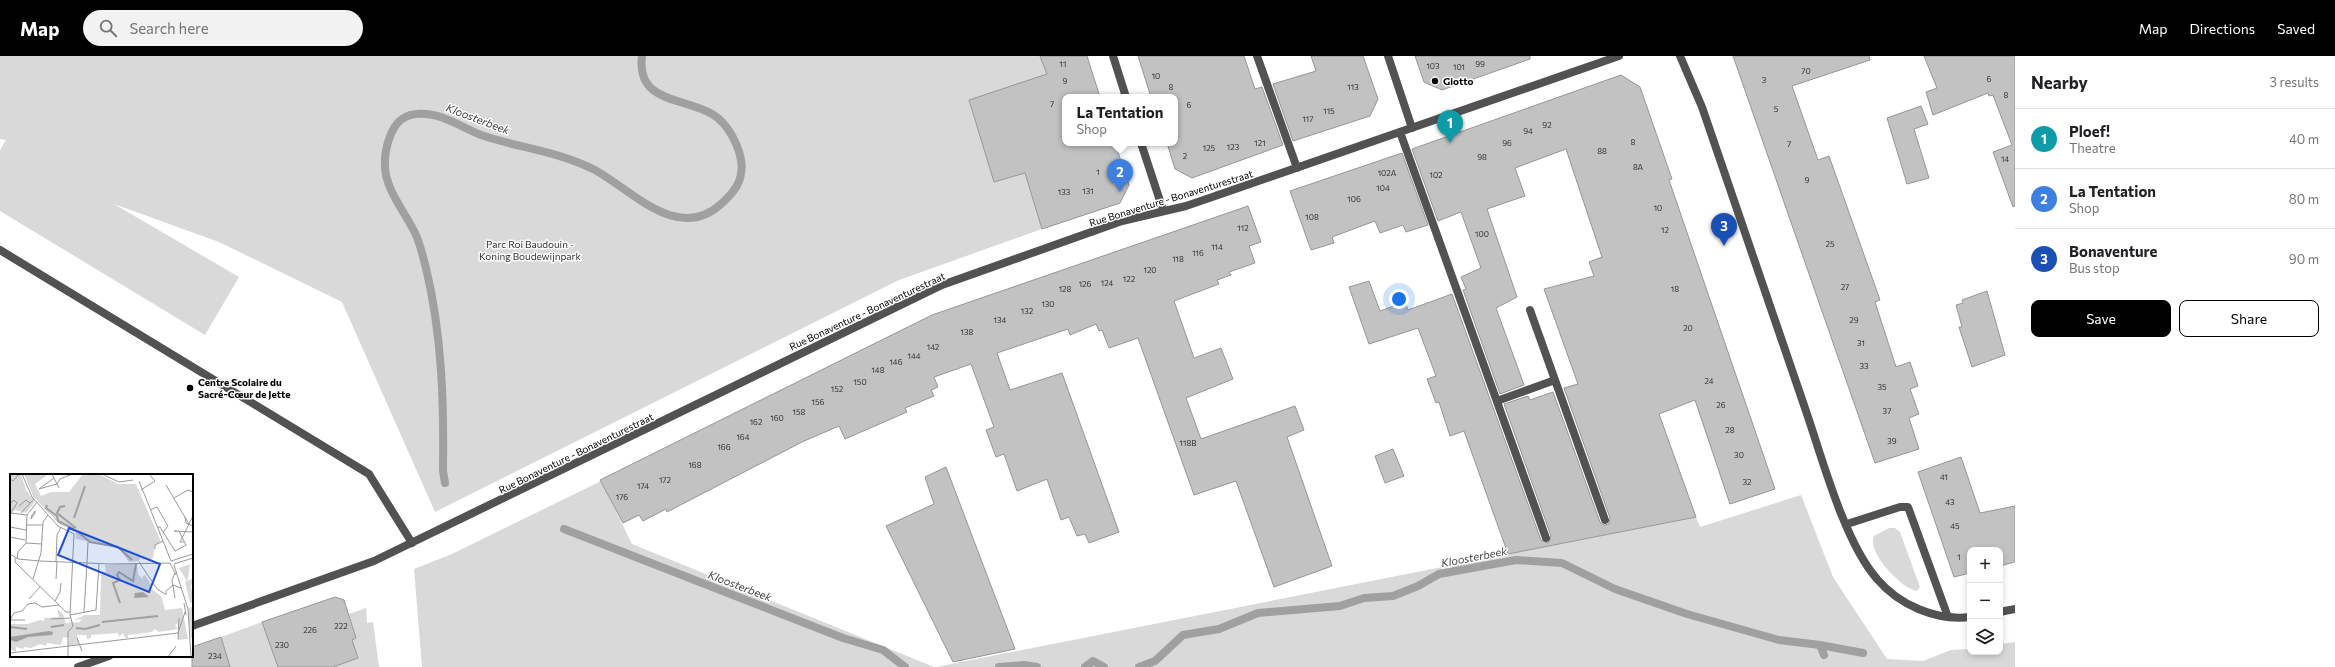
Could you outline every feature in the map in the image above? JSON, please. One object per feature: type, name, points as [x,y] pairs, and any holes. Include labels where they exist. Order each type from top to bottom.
[{"type":"street","points":[[1113,56],[1125,94]]},
{"type":"street","points":[[1257,56],[1297,168]]},
{"type":"street","points":[[1388,56],[1412,128]]},
{"type":"street","name":"Rue Bonaventure - Bonaventurestraat","points":[[193,626],[374,561],[937,288],[1122,222],[1163,210],[1186,206],[1619,56]]},
{"type":"street","points":[[1680,56],[1702,107],[1832,487],[1863,559],[1884,587],[1897,598],[1925,612],[1948,618],[1967,617]]},
{"type":"street","points":[[1400,132],[1546,538]]},
{"type":"street","points":[[1142,146],[1163,210]]},
{"type":"street","points":[[0,250],[369,474],[412,543]]},
{"type":"street","points":[[1530,310],[1605,520]]},
{"type":"street","points":[[1497,401],[1555,380]]},
{"type":"street","points":[[1847,524],[1900,507],[1908,507],[1948,618]]},
{"type":"street","points":[[2003,611],[2015,609]]},
{"type":"street","points":[[78,667],[106,657]]},
{"type":"green space","name":"Parc Roi Baudouin - Koning Boudewijnpark","points":[[0,56],[1040,56],[1051,73],[969,100],[994,182],[1025,173],[1042,229],[899,280],[435,512],[342,302],[219,242],[114,204],[239,277],[205,335],[0,211],[0,150],[6,140],[0,139]]},
{"type":"green space","points":[[601,481],[632,544],[934,667],[422,667],[414,569],[452,554]]},
{"type":"green space","points":[[1801,495],[1833,577],[1887,659],[1923,661],[1951,650],[1967,649],[1967,655],[2003,655],[2003,644],[2015,642],[2015,667],[936,667],[1696,517],[1700,527]]},
{"type":"green space","points":[[1889,528],[1895,528],[1900,532],[1920,587],[1917,591],[1903,584],[1895,577],[1880,560],[1875,551],[1873,543],[1874,536]]},
{"type":"green space","points":[[366,608],[367,623],[373,622],[379,667],[330,667],[336,646],[342,664],[358,658],[352,640],[356,638],[349,614]]},
{"type":"green space","points":[[262,622],[278,667],[230,667],[221,637]]},
{"type":"building","points":[[1040,56],[1087,56],[1099,94],[1062,94],[1062,146],[1116,146],[1129,185],[1120,203],[1042,229],[1025,173],[994,182],[969,100],[1047,74]]},
{"type":"building","points":[[1138,56],[1244,56],[1255,89],[1262,87],[1283,145],[1192,178],[1175,169],[1168,146],[1178,146],[1178,94],[1150,94]]},
{"type":"building","points":[[1311,56],[1363,56],[1378,99],[1370,116],[1293,141],[1273,84],[1316,71]]},
{"type":"building","points":[[1415,56],[1530,56],[1530,59],[1442,90],[1424,82]]},
{"type":"building","points":[[1733,56],[1869,56],[1870,60],[1792,86],[1818,160],[1829,156],[1880,300],[1875,302],[1896,367],[1910,362],[1918,386],[1910,389],[1919,414],[1909,418],[1919,449],[1875,463]]},
{"type":"building","points":[[1924,56],[2015,56],[2015,206],[2013,207],[1993,152],[2012,145],[1993,95],[1989,96],[1988,93],[1933,115],[1926,92],[1937,88]]},
{"type":"building","points":[[1621,75],[1640,87],[1672,179],[1669,180],[1775,489],[1730,504],[1695,400],[1659,414],[1696,517],[1508,554],[1464,431],[1450,436],[1439,402],[1436,403],[1427,379],[1436,376],[1418,328],[1369,344],[1349,287],[1369,281],[1380,311],[1405,302],[1408,310],[1452,294],[1541,540],[1548,543],[1551,536],[1504,404],[1528,396],[1530,400],[1553,392],[1600,522],[1604,525],[1609,524],[1610,518],[1564,388],[1578,384],[1544,289],[1594,276],[1589,262],[1602,257],[1566,149],[1515,168],[1525,196],[1487,209],[1517,297],[1496,308],[1524,385],[1500,394],[1463,290],[1466,289],[1461,277],[1481,268],[1461,212],[1438,221],[1412,149]]},
{"type":"building","points":[[1921,106],[1928,124],[1914,129],[1929,178],[1907,184],[1887,118]]},
{"type":"building","points":[[1402,153],[1428,225],[1406,232],[1403,225],[1380,233],[1375,221],[1332,237],[1334,243],[1311,250],[1290,191]]},
{"type":"building","points":[[1248,206],[1261,242],[1249,246],[1255,263],[1229,272],[1231,275],[1217,280],[1219,284],[1174,301],[1194,358],[1221,348],[1233,379],[1186,398],[1201,439],[1295,406],[1304,430],[1287,437],[1332,566],[1274,587],[1236,481],[1194,495],[1138,338],[1109,348],[1102,330],[1099,331],[1096,324],[1070,335],[1068,329],[997,353],[1010,390],[1062,373],[1119,532],[1089,543],[1085,534],[1077,536],[1069,517],[1061,520],[1047,479],[1017,491],[1004,454],[996,457],[986,430],[994,427],[971,364],[934,377],[938,387],[931,390],[934,396],[905,408],[907,412],[845,439],[839,426],[802,442],[667,512],[666,509],[643,521],[639,515],[623,523],[600,480],[932,315]]},
{"type":"building","points":[[1987,291],[2005,355],[1972,367],[1959,327],[1962,327],[1956,305],[1963,303],[1962,300]]},
{"type":"building","points":[[1393,449],[1404,476],[1385,483],[1375,456]]},
{"type":"building","points":[[1961,457],[1980,513],[2015,506],[2015,562],[2003,565],[2003,547],[1967,547],[1967,574],[1954,577],[1918,472]]},
{"type":"building","points":[[946,467],[1015,649],[953,662],[886,526],[934,504],[925,477]]},
{"type":"building","points":[[335,597],[344,600],[356,638],[352,640],[358,658],[333,667],[278,667],[262,622]]},
{"type":"building","points":[[221,637],[230,667],[192,667],[193,647]]},
{"type":"waterway","name":"Kloosterbeek","points":[[445,483],[443,471],[441,369],[436,318],[426,268],[418,241],[411,225],[392,192],[386,175],[385,160],[391,134],[398,123],[405,117],[421,114],[439,116],[484,136],[554,154],[582,164],[610,179],[656,210],[672,216],[689,218],[705,215],[721,204],[731,194],[739,182],[742,167],[737,146],[727,128],[712,114],[654,91],[646,82],[642,71],[642,56]]},
{"type":"waterway","name":"Kloosterbeek","points":[[564,529],[843,638],[883,650],[905,667]]},
{"type":"waterway","name":"Kloosterbeek","points":[[1139,667],[1155,661],[1183,635],[1219,629],[1258,613],[1340,606],[1364,598],[1393,596],[1418,586],[1439,574],[1516,560],[1562,563],[1615,589],[1687,614],[1779,640],[1820,645],[1824,655]]},
{"type":"waterway","name":"Kloosterbeek","points":[[1820,645],[1863,653]]},
{"type":"waterway","name":"Kloosterbeek","points":[[1085,667],[1093,661],[1104,667]]},
{"type":"waterway","name":"Kloosterbeek","points":[[999,667],[1024,665],[1037,667]]},
{"type":"place","name":"Giotto","points":[[1435,81]]},
{"type":"place","name":"Ploef!","points":[[1450,143]]},
{"type":"place","name":"La Tentation","points":[[1120,192]]},
{"type":"place","name":"Bonaventure","points":[[1724,246]]},
{"type":"place","name":"Centre Scolaire du Sacré-Cœur de Jette","points":[[190,388]]}]
